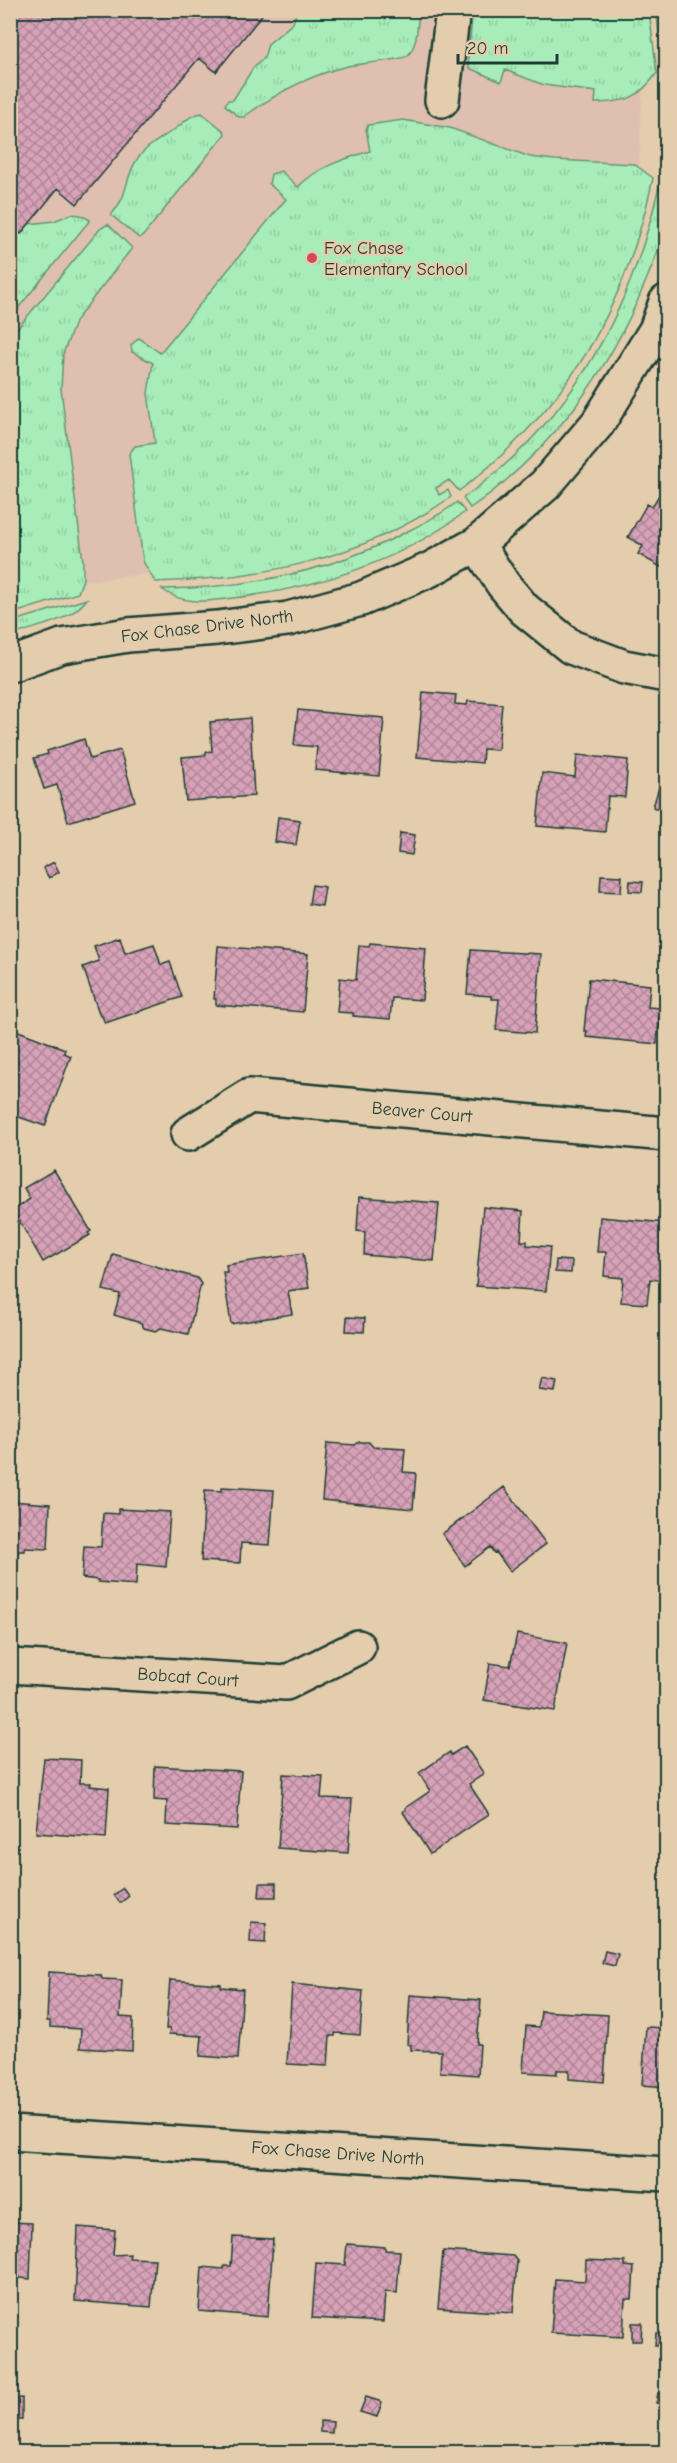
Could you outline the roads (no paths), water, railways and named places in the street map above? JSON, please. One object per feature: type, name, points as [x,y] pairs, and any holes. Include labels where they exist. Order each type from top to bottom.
[{"type":"street","points":[[442,100],[453,10]]},
{"type":"street","name":"Fox Chase Drive North","points":[[10,665],[62,646],[128,635],[217,628],[288,618],[361,598],[429,570],[477,544],[545,485],[598,423],[656,330],[666,302]]},
{"type":"street","points":[[477,544],[503,584],[524,609],[572,647],[624,667],[666,675]]},
{"type":"street","name":"Beaver Court","points":[[188,1134],[249,1096],[666,1134]]},
{"type":"street","name":"Bobcat Court","points":[[10,1666],[286,1683],[358,1647]]},
{"type":"street","name":"Fox Chase Drive North","points":[[10,2133],[666,2174]]},
{"type":"place","name":"Fox Chase Elementary School","points":[[312,258]]}]
